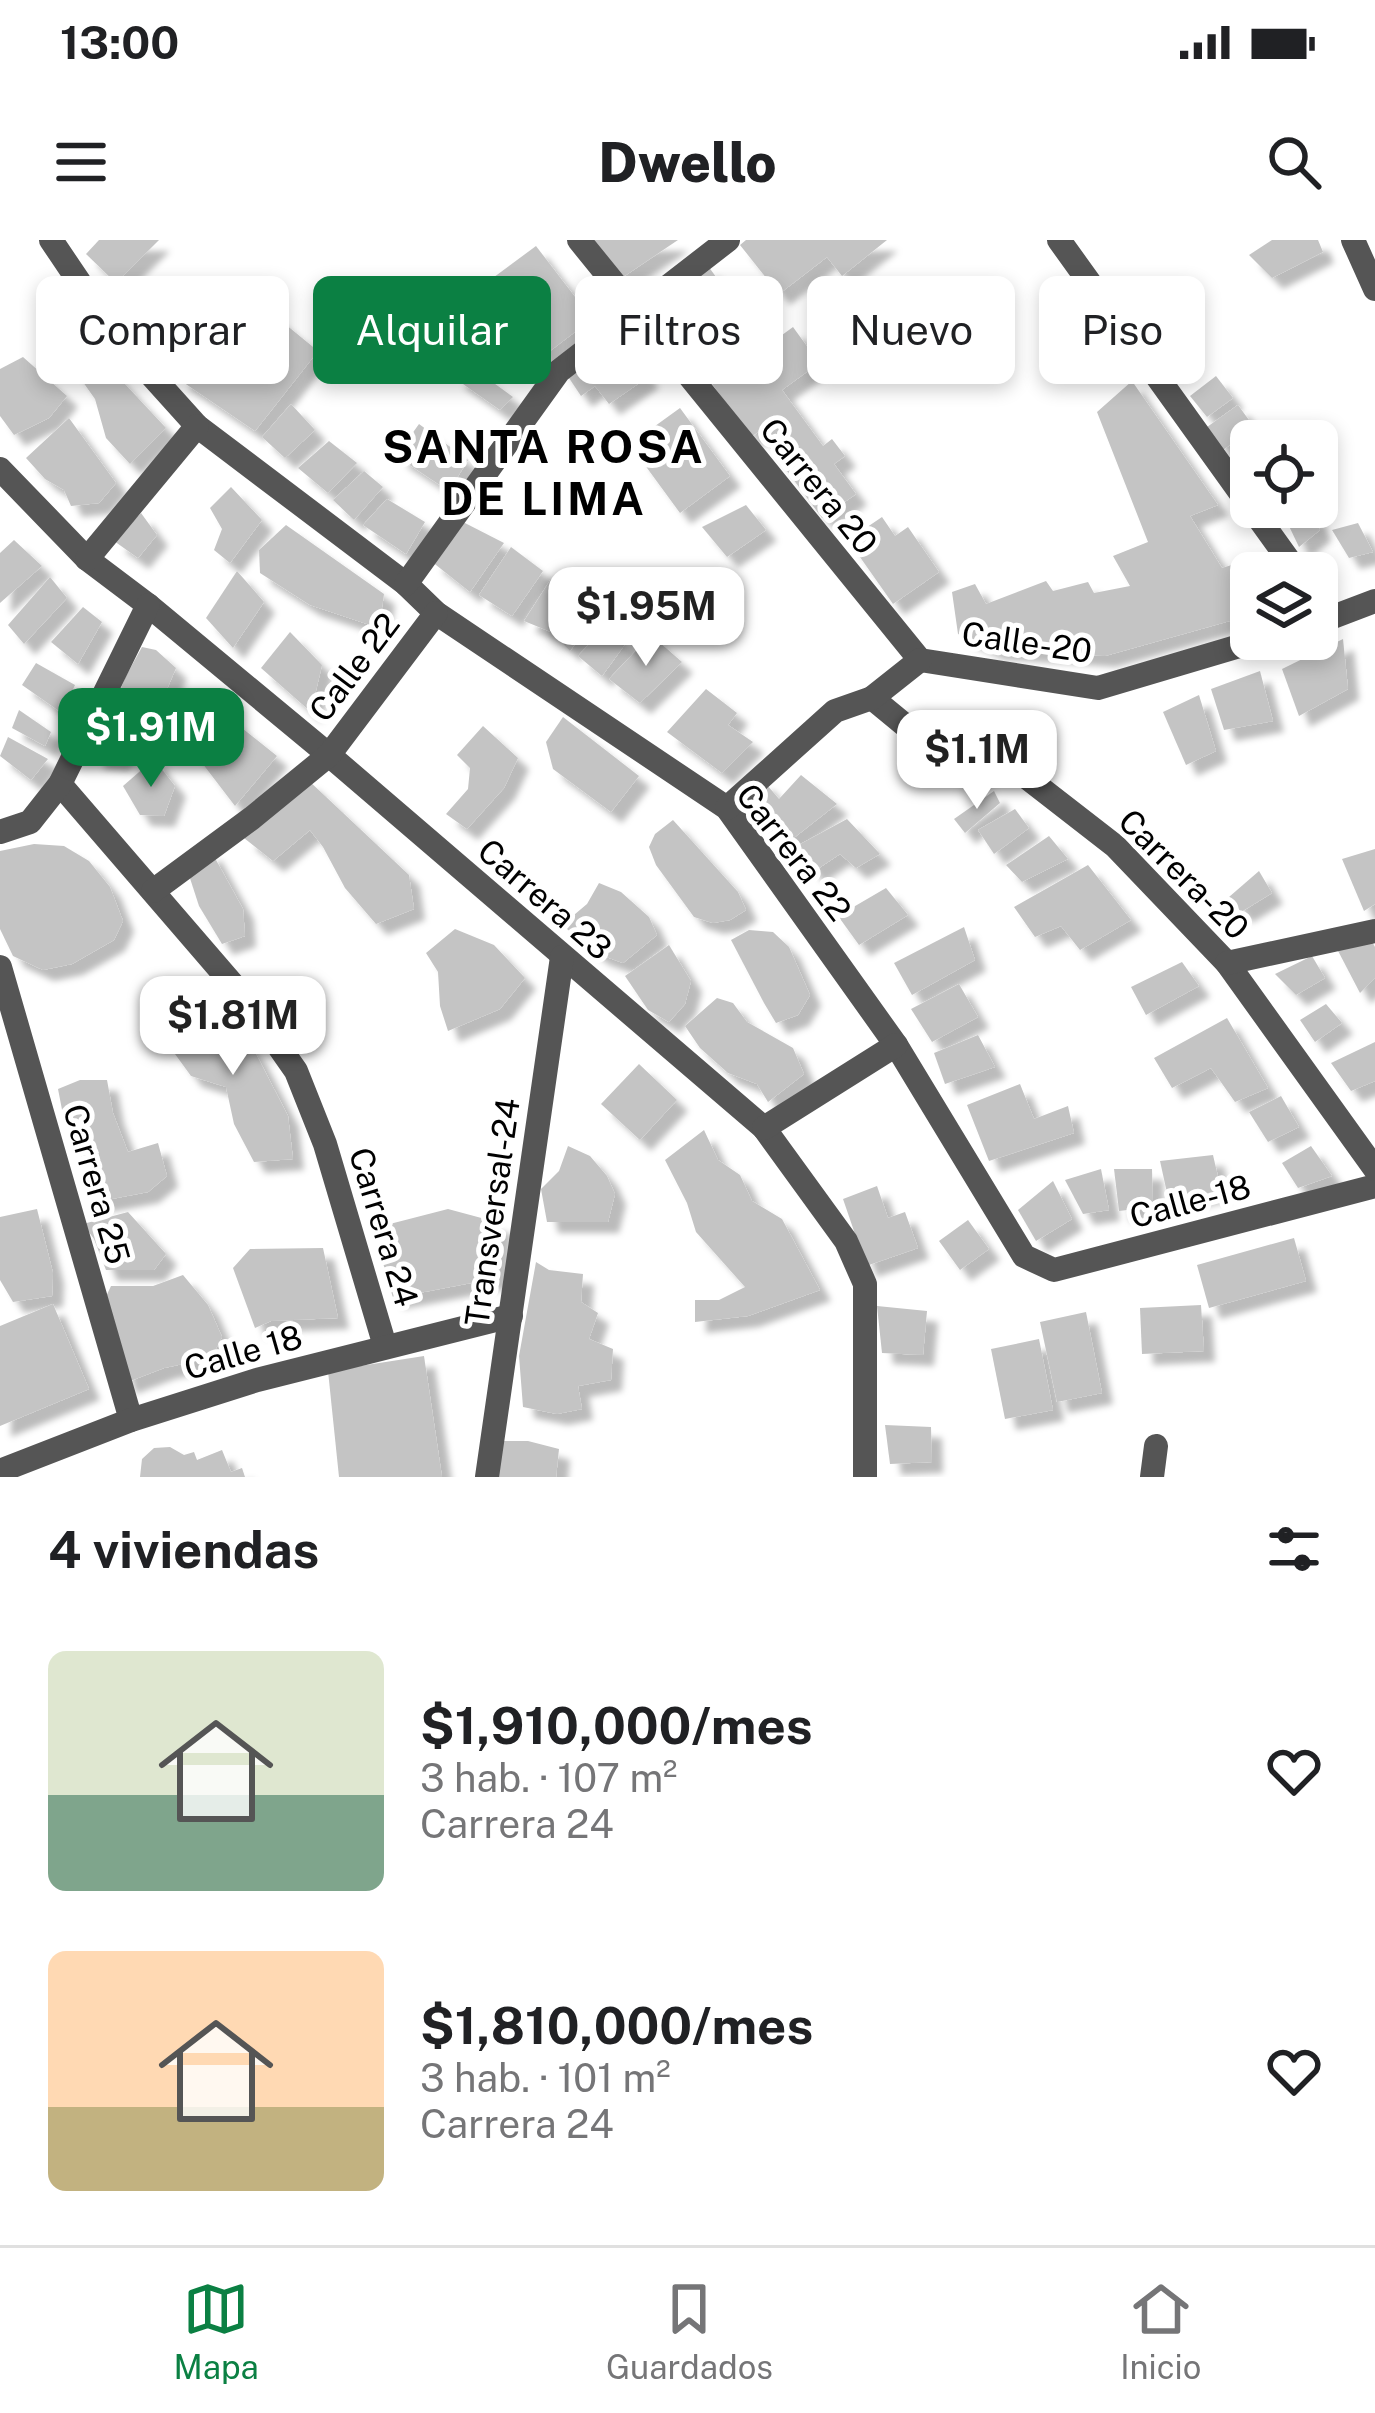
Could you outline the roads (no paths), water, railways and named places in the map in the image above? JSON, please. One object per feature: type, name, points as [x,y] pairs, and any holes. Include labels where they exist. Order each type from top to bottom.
[{"type":"street","name":"Carrera 20","points":[[579,240],[606,276]]},
{"type":"street","points":[[683,276],[728,240]]},
{"type":"street","points":[[1059,240],[1283,552]]},
{"type":"street","points":[[1353,240],[1375,289]]},
{"type":"street","name":"Carrera 22","points":[[59,244],[115,335],[197,426],[406,584],[436,613],[727,808],[896,1045],[1024,1256]]},
{"type":"street","points":[[406,584],[559,371],[575,359]]},
{"type":"street","name":"Carrera 20","points":[[693,384],[920,660]]},
{"type":"street","points":[[87,559],[197,426]]},
{"type":"street","name":"Carrera 23","points":[[0,469],[87,559],[329,755],[764,1128],[846,1241],[865,1285],[865,1477]]},
{"type":"street","points":[[1338,610],[1375,601]]},
{"type":"street","points":[[0,832],[29,821],[60,784],[148,605]]},
{"type":"street","name":"Calle 22","points":[[153,891],[329,755],[436,613]]},
{"type":"street","name":"Calle-20","points":[[920,660],[1097,688],[1230,649]]},
{"type":"street","points":[[727,808],[836,711],[872,698],[920,660]]},
{"type":"street","name":"Carrera-20","points":[[872,698],[906,726],[990,749],[1115,845],[1227,963],[1375,1169]]},
{"type":"street","name":"Carrera 24","points":[[60,784],[247,1000],[296,1071],[325,1144],[385,1346]]},
{"type":"street","points":[[1227,963],[1375,931]]},
{"type":"street","name":"Transversal-24","points":[[488,1477],[562,957]]},
{"type":"street","name":"Carrera 25","points":[[0,967],[130,1420]]},
{"type":"street","points":[[764,1128],[896,1045]]},
{"type":"street","name":"Calle-18","points":[[1024,1256],[1054,1270],[1375,1186]]},
{"type":"street","name":"Calle 18","points":[[0,1471],[130,1420],[257,1380],[511,1316]]},
{"type":"street","points":[[1152,1477],[1156,1446]]},
{"type":"district","name":"SANTA ROSA DE LIMA","points":[[544,473]]}]
